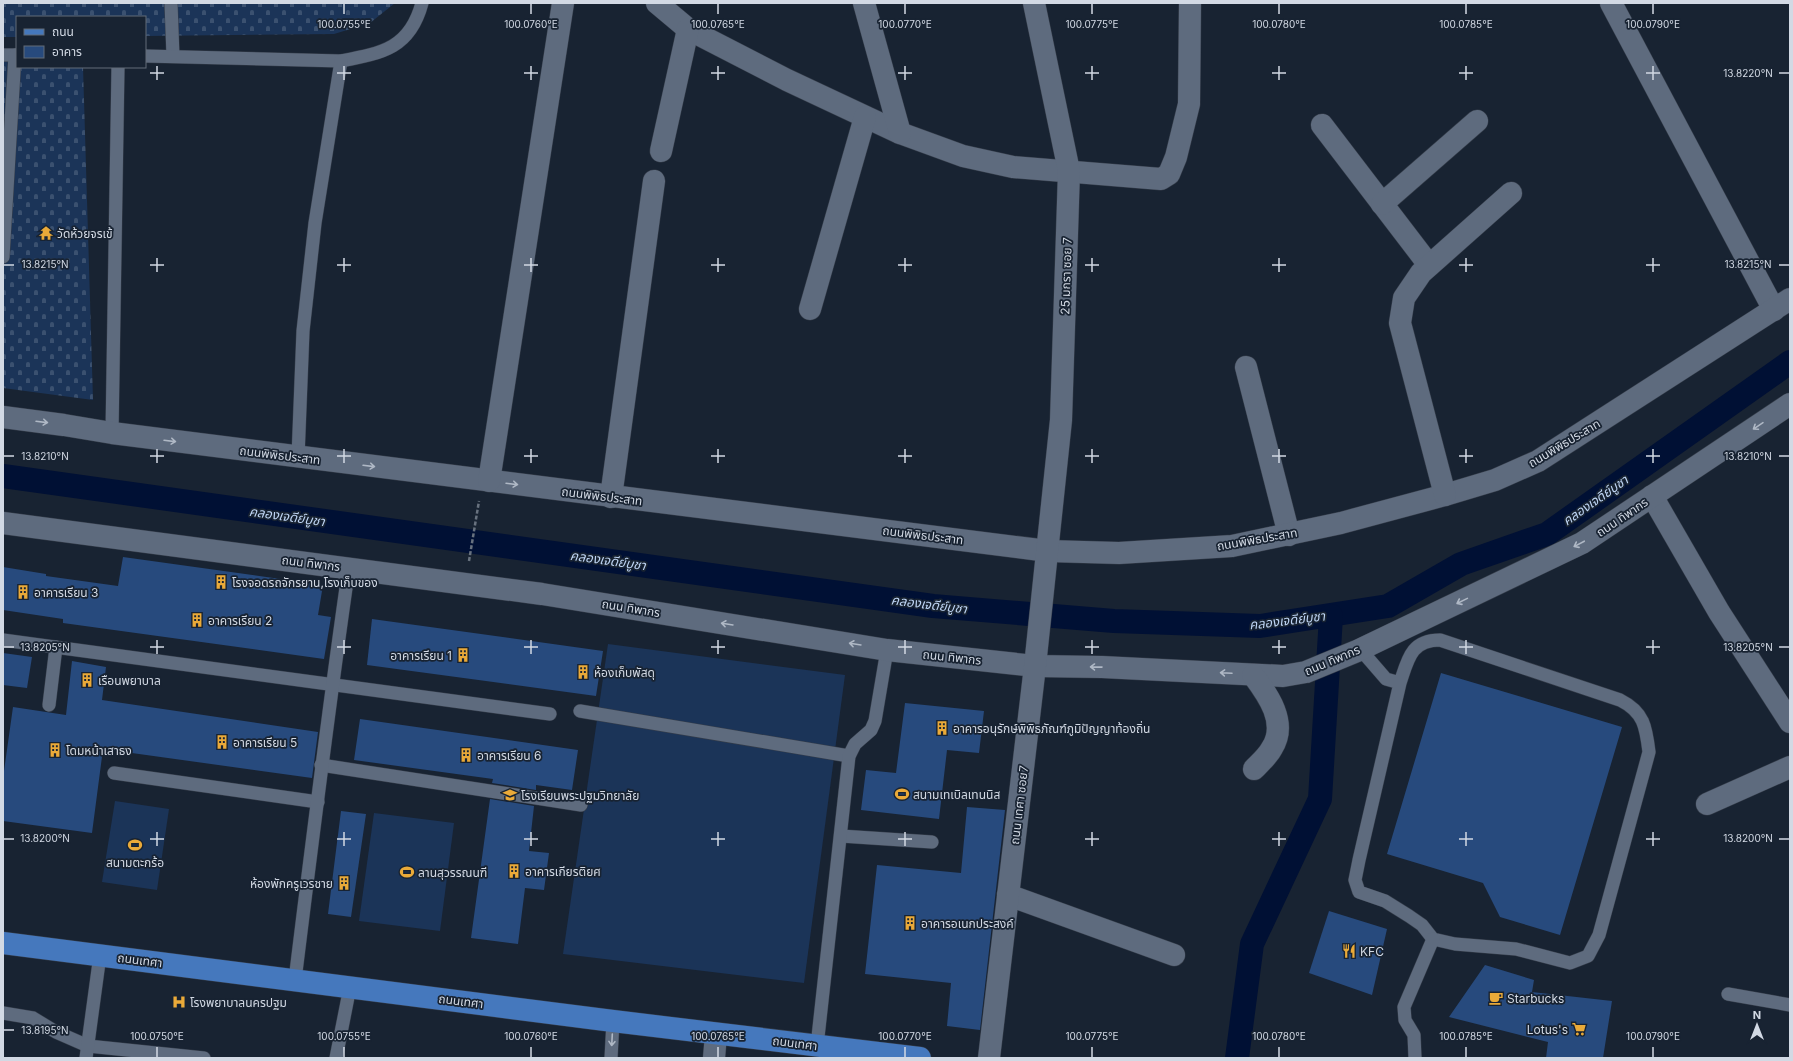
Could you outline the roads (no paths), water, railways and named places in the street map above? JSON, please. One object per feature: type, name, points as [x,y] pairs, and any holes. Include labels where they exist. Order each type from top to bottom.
[{"type":"main road","name":"ถนนเทศา","points":[[3,943],[716,1034],[920,1058]]},
{"type":"street","points":[[484,488],[563,3]]},
{"type":"street","points":[[657,3],[688,29],[900,134],[963,156],[1013,167],[1161,179],[1169,174],[1176,157],[1190,104],[1190,3]]},
{"type":"street","points":[[864,3],[900,134]]},
{"type":"street","name":"25 มกรา ซอย 7","points":[[1034,3],[1069,171],[1061,420],[1046,561]]},
{"type":"street","points":[[1611,3],[1782,304]]},
{"type":"street","points":[[661,151],[688,29]]},
{"type":"street","points":[[810,309],[865,117]]},
{"type":"street","points":[[1382,204],[1477,121]]},
{"type":"street","points":[[1322,125],[1429,265]]},
{"type":"street","points":[[611,497],[654,181]]},
{"type":"street","points":[[1445,495],[1400,322],[1404,298],[1421,273],[1429,265],[1511,193]]},
{"type":"street","name":"ถนนพิพิธประสาท","points":[[3,417],[112,433],[298,457],[484,488],[611,497],[1046,561],[1119,553],[1232,546],[1340,523],[1495,480],[1538,461],[1782,304]]},
{"type":"street","points":[[1246,366],[1289,534]]},
{"type":"street","name":"ถนน ทิพากร","points":[[3,523],[349,567],[542,594],[887,650],[1035,666],[1102,667],[1283,676],[1306,672],[1358,650],[1582,543],[1790,404]]},
{"type":"street","points":[[1652,496],[1719,612],[1790,722]]},
{"type":"street","name":"ถนน เทศา ซอย7","points":[[989,1058],[1038,642],[1046,561]]},
{"type":"street","points":[[1253,675],[1270,697],[1278,727],[1277,737],[1272,748],[1254,770]]},
{"type":"street","points":[[1707,804],[1790,767]]},
{"type":"street","points":[[1008,895],[1174,955]]},
{"type":"street","points":[[714,1058],[716,1034]]},
{"type":"lane","points":[[171,3],[174,56]]},
{"type":"lane","points":[[146,56],[341,61],[371,55],[402,41],[418,19],[422,3]]},
{"type":"lane","points":[[3,257],[12,55]]},
{"type":"lane","points":[[298,457],[303,331],[315,223],[341,61]]},
{"type":"lane","points":[[112,433],[118,68]]},
{"type":"lane","points":[[295,980],[318,802],[321,765],[349,567]]},
{"type":"lane","points":[[3,640],[550,714]]},
{"type":"lane","points":[[1428,640],[1440,640],[1620,700],[1631,706],[1640,716],[1647,734],[1649,752],[1599,935],[1588,956],[1570,963],[1513,948],[1455,944],[1433,939],[1422,925],[1409,916],[1385,902],[1359,892],[1355,880],[1366,825],[1400,683],[1406,666],[1420,644],[1428,640]]},
{"type":"lane","points":[[49,705],[56,647]]},
{"type":"lane","points":[[817,1046],[849,756],[855,744],[871,730],[875,721],[887,650]]},
{"type":"lane","points":[[1358,650],[1386,679],[1400,683]]},
{"type":"lane","points":[[580,711],[849,756]]},
{"type":"lane","points":[[321,765],[581,805]]},
{"type":"lane","points":[[114,772],[318,802]]},
{"type":"lane","points":[[841,836],[932,842]]},
{"type":"lane","points":[[1414,1058],[1414,1035],[1405,1020],[1404,1007],[1433,939]]},
{"type":"lane","points":[[87,1052],[100,955]]},
{"type":"lane","points":[[336,1058],[350,987]]},
{"type":"lane","points":[[1728,994],[1790,1005]]},
{"type":"lane","points":[[3,1014],[33,1018],[87,1052],[204,1058]]},
{"type":"lane","points":[[612,1058],[613,1021]]},
{"type":"waterway","name":"คลองเจดีย์บูชา","points":[[3,476],[933,606],[1114,621],[1260,626],[1388,606],[1461,564],[1547,534],[1790,362]]},
{"type":"waterway","points":[[1237,1058],[1252,944],[1320,799],[1331,616]]},
{"type":"place","name":"วัดห้วยจรเข้","points":[[46,233]]},
{"type":"place","name":"โรงจอดรถจักรยาน,โรงเก็บของ","points":[[221,582]]},
{"type":"place","name":"อาคารเรียน 3","points":[[23,592]]},
{"type":"place","name":"อาคารเรียน 2","points":[[197,620]]},
{"type":"place","name":"อาคารเรียน 1","points":[[463,655]]},
{"type":"place","name":"ห้องเก็บพัสดุ","points":[[583,672]]},
{"type":"place","name":"เรือนพยาบาล","points":[[87,680]]},
{"type":"place","name":"อาคารอนุรักษ์พิพิธภัณฑ์ภูมิปัญญาท้องถิ่น","points":[[942,728]]},
{"type":"place","name":"อาคารเรียน 5","points":[[222,742]]},
{"type":"place","name":"โดมหน้าเสาธง","points":[[55,750]]},
{"type":"place","name":"อาคารเรียน 6","points":[[466,755]]},
{"type":"place","name":"สนามเทเบิลเทนนิส","points":[[902,794]]},
{"type":"place","name":"โรงเรียนพระปฐมวิทยาลัย","points":[[510,795]]},
{"type":"place","name":"สนามตะกร้อ","points":[[135,845]]},
{"type":"place","name":"อาคารเกียรติยศ","points":[[514,871]]},
{"type":"place","name":"ลานสุวรรณนฑี","points":[[407,872]]},
{"type":"place","name":"ห้องพักครูเวรชาย","points":[[344,883]]},
{"type":"place","name":"อาคารอเนกประสงค์","points":[[910,923]]},
{"type":"place","name":"KFC","points":[[1349,951]]},
{"type":"place","name":"Starbucks","points":[[1496,998]]},
{"type":"place","name":"โรงพยาบาลนครปฐม","points":[[179,1002]]},
{"type":"place","name":"Lotus's","points":[[1579,1029]]}]
